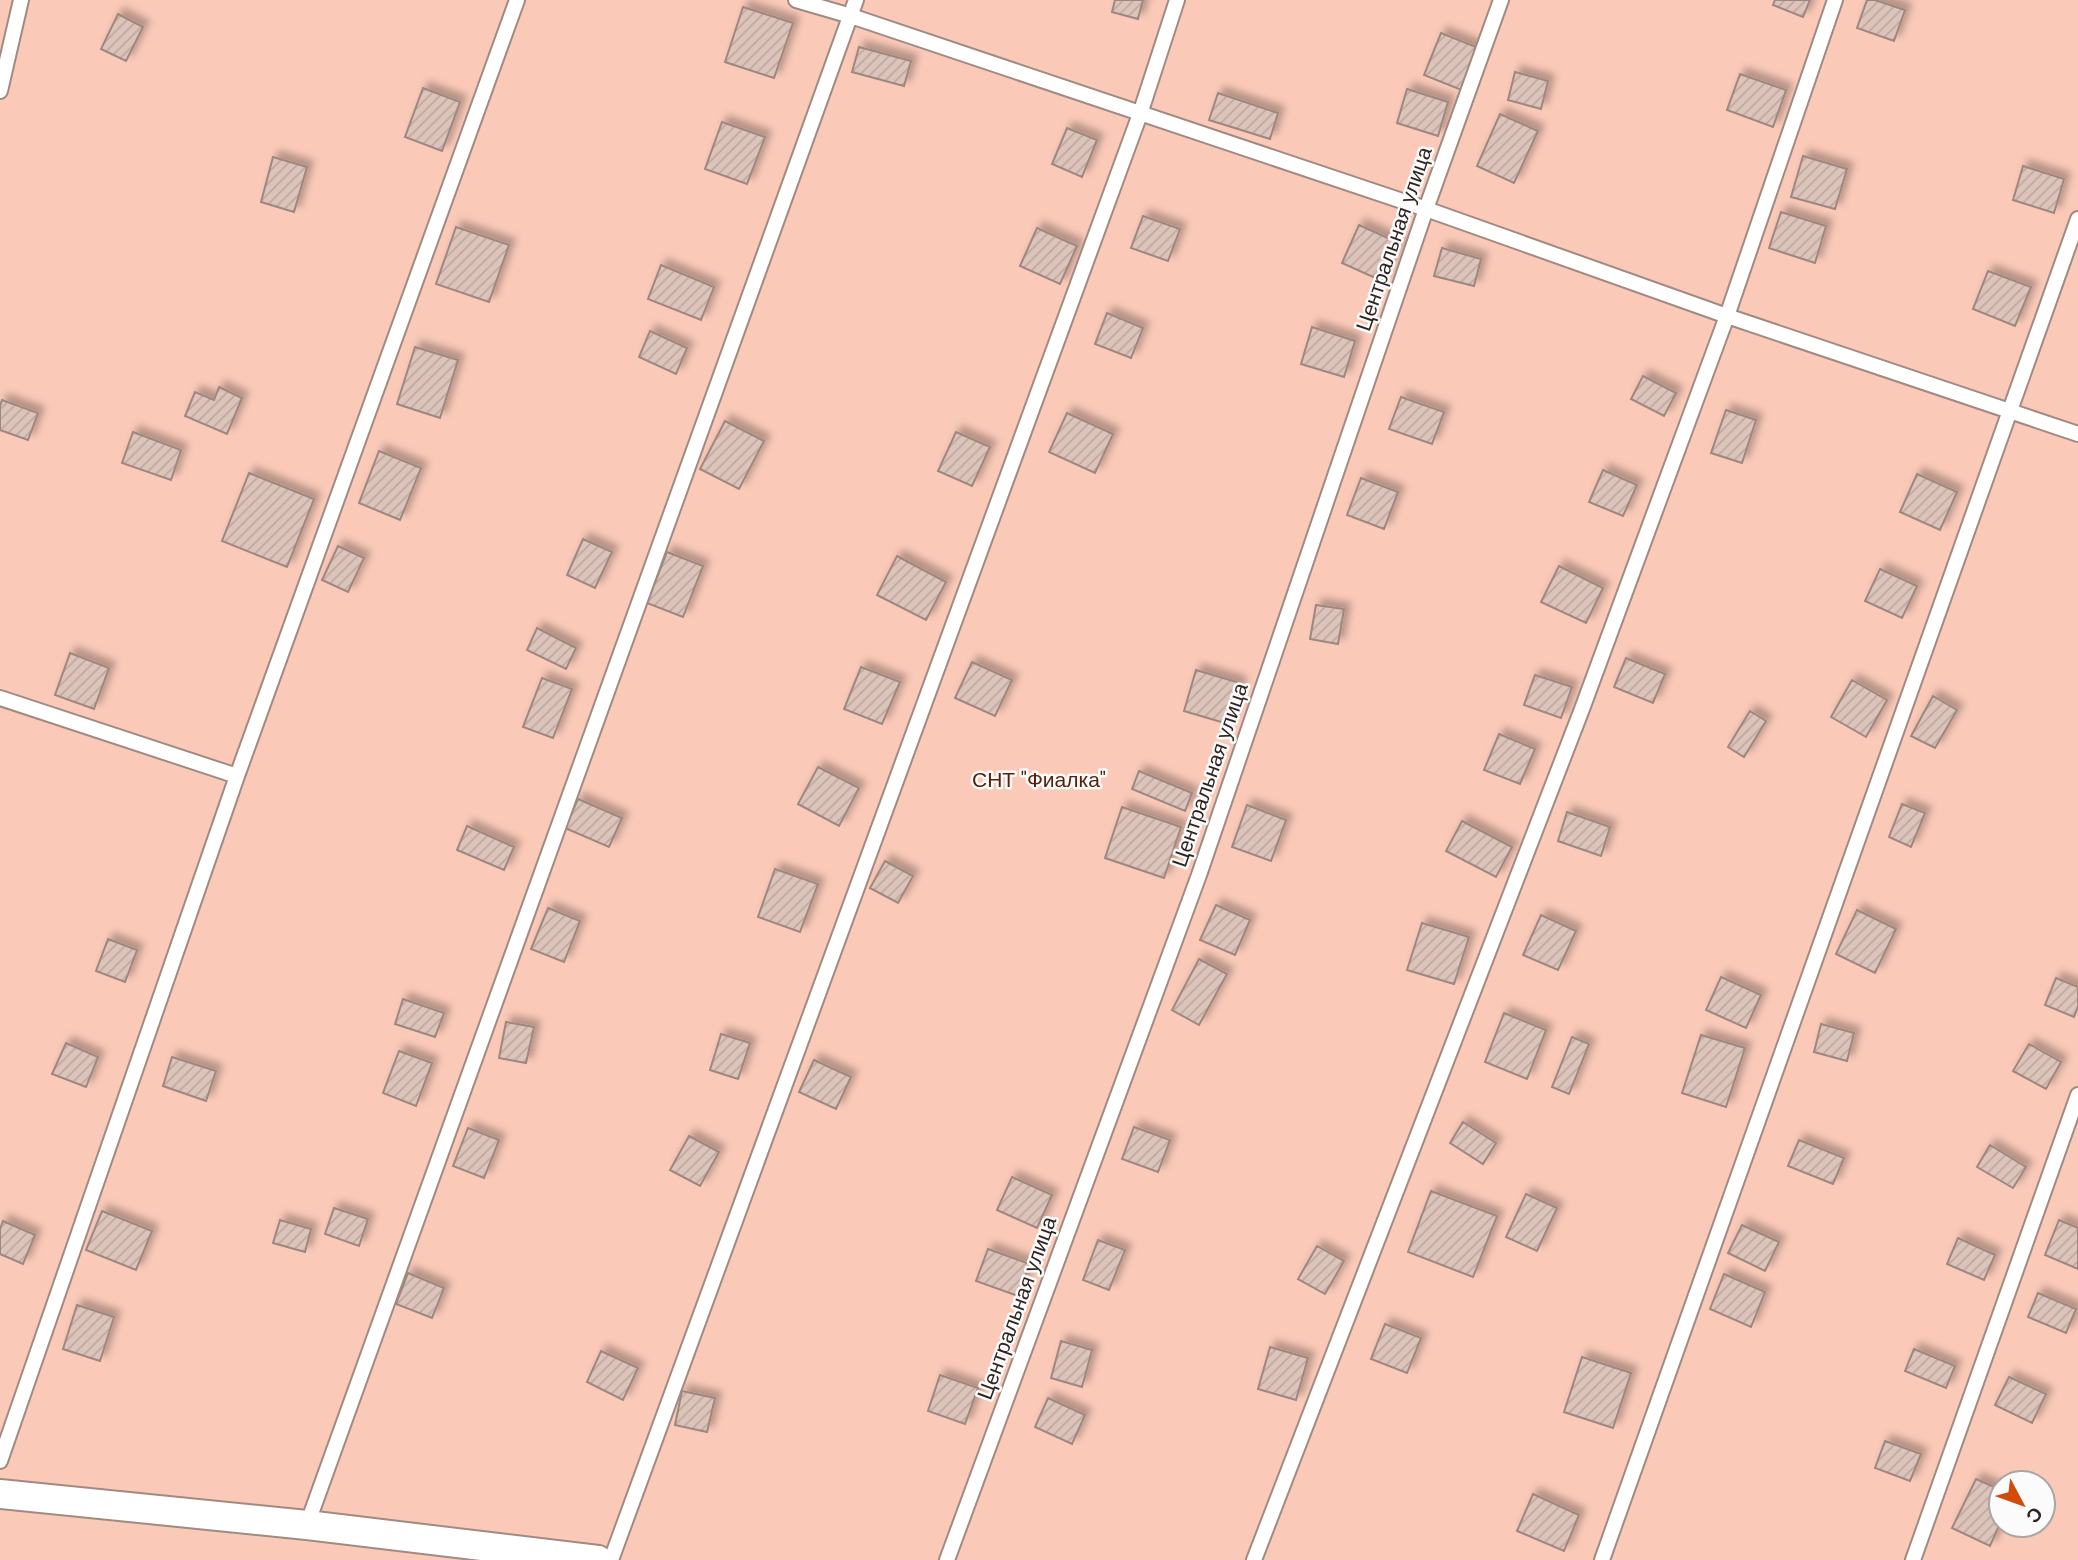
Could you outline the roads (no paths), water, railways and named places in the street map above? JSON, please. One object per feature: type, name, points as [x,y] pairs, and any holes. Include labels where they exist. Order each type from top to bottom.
[{"type":"street","points":[[0,1494],[307,1525],[598,1560]]},
{"type":"lane","points":[[0,91],[21,0]]},
{"type":"lane","points":[[0,1461],[237,776],[517,0]]},
{"type":"lane","points":[[796,0],[851,16],[1426,209],[1727,316],[2078,434]]},
{"type":"lane","points":[[307,1525],[856,0]]},
{"type":"lane","points":[[611,1560],[1140,114],[1178,0]]},
{"type":"lane","name":"Центральная улица","points":[[947,1560],[1199,875],[1426,209],[1501,0]]},
{"type":"lane","points":[[1254,1560],[1583,709],[1727,316],[1835,0]]},
{"type":"lane","points":[[1602,1560],[2078,219]]},
{"type":"lane","points":[[0,698],[237,776]]},
{"type":"lane","points":[[1913,1560],[2078,1095]]},
{"type":"park label","name":"СНТ \"Фиалка\"","points":[[1039,780]]}]
